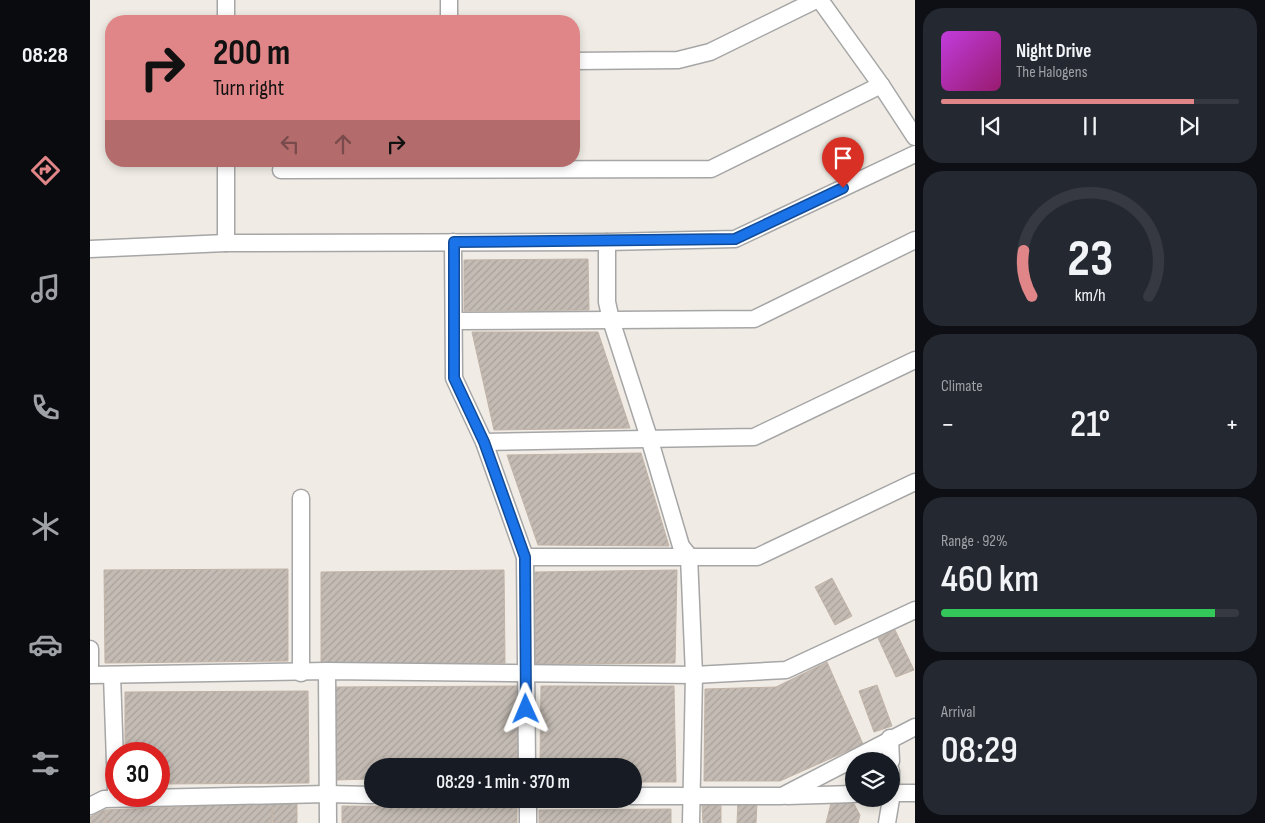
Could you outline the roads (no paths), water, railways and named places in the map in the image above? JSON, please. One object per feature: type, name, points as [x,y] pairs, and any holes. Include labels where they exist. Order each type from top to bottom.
[{"type":"street","points":[[226,0],[226,15]]},
{"type":"street","points":[[449,0],[450,15]]},
{"type":"street","points":[[580,61],[678,60],[710,52],[816,0]]},
{"type":"street","points":[[820,0],[881,85],[915,138]]},
{"type":"street","points":[[538,167],[711,169],[881,85]]},
{"type":"street","points":[[90,249],[226,243],[607,242],[735,239],[915,154]]},
{"type":"street","points":[[226,167],[226,243]]},
{"type":"street","points":[[281,170],[409,167]]},
{"type":"street","points":[[455,321],[754,319],[915,240]]},
{"type":"street","points":[[454,242],[454,378],[484,442],[525,557],[527,758]]},
{"type":"street","points":[[607,242],[607,302],[611,320],[681,546],[689,556],[694,675],[691,823]]},
{"type":"street","points":[[484,442],[650,441],[754,437],[915,360]]},
{"type":"street","points":[[525,557],[757,557],[915,482]]},
{"type":"street","points":[[301,498],[301,673]]},
{"type":"street","points":[[90,649],[90,675],[301,673],[327,671],[526,675],[694,675],[786,670],[915,610]]},
{"type":"street","points":[[327,671],[328,823]]},
{"type":"street","points":[[112,675],[114,742]]},
{"type":"street","points":[[782,796],[890,738],[915,727]]},
{"type":"street","points":[[890,738],[891,752]]},
{"type":"street","points":[[900,795],[915,793]]},
{"type":"street","points":[[642,796],[845,794]]},
{"type":"street","points":[[170,795],[364,795]]},
{"type":"street","points":[[90,806],[105,800]]},
{"type":"street","points":[[887,823],[889,807]]},
{"type":"street","points":[[528,808],[528,823]]}]
